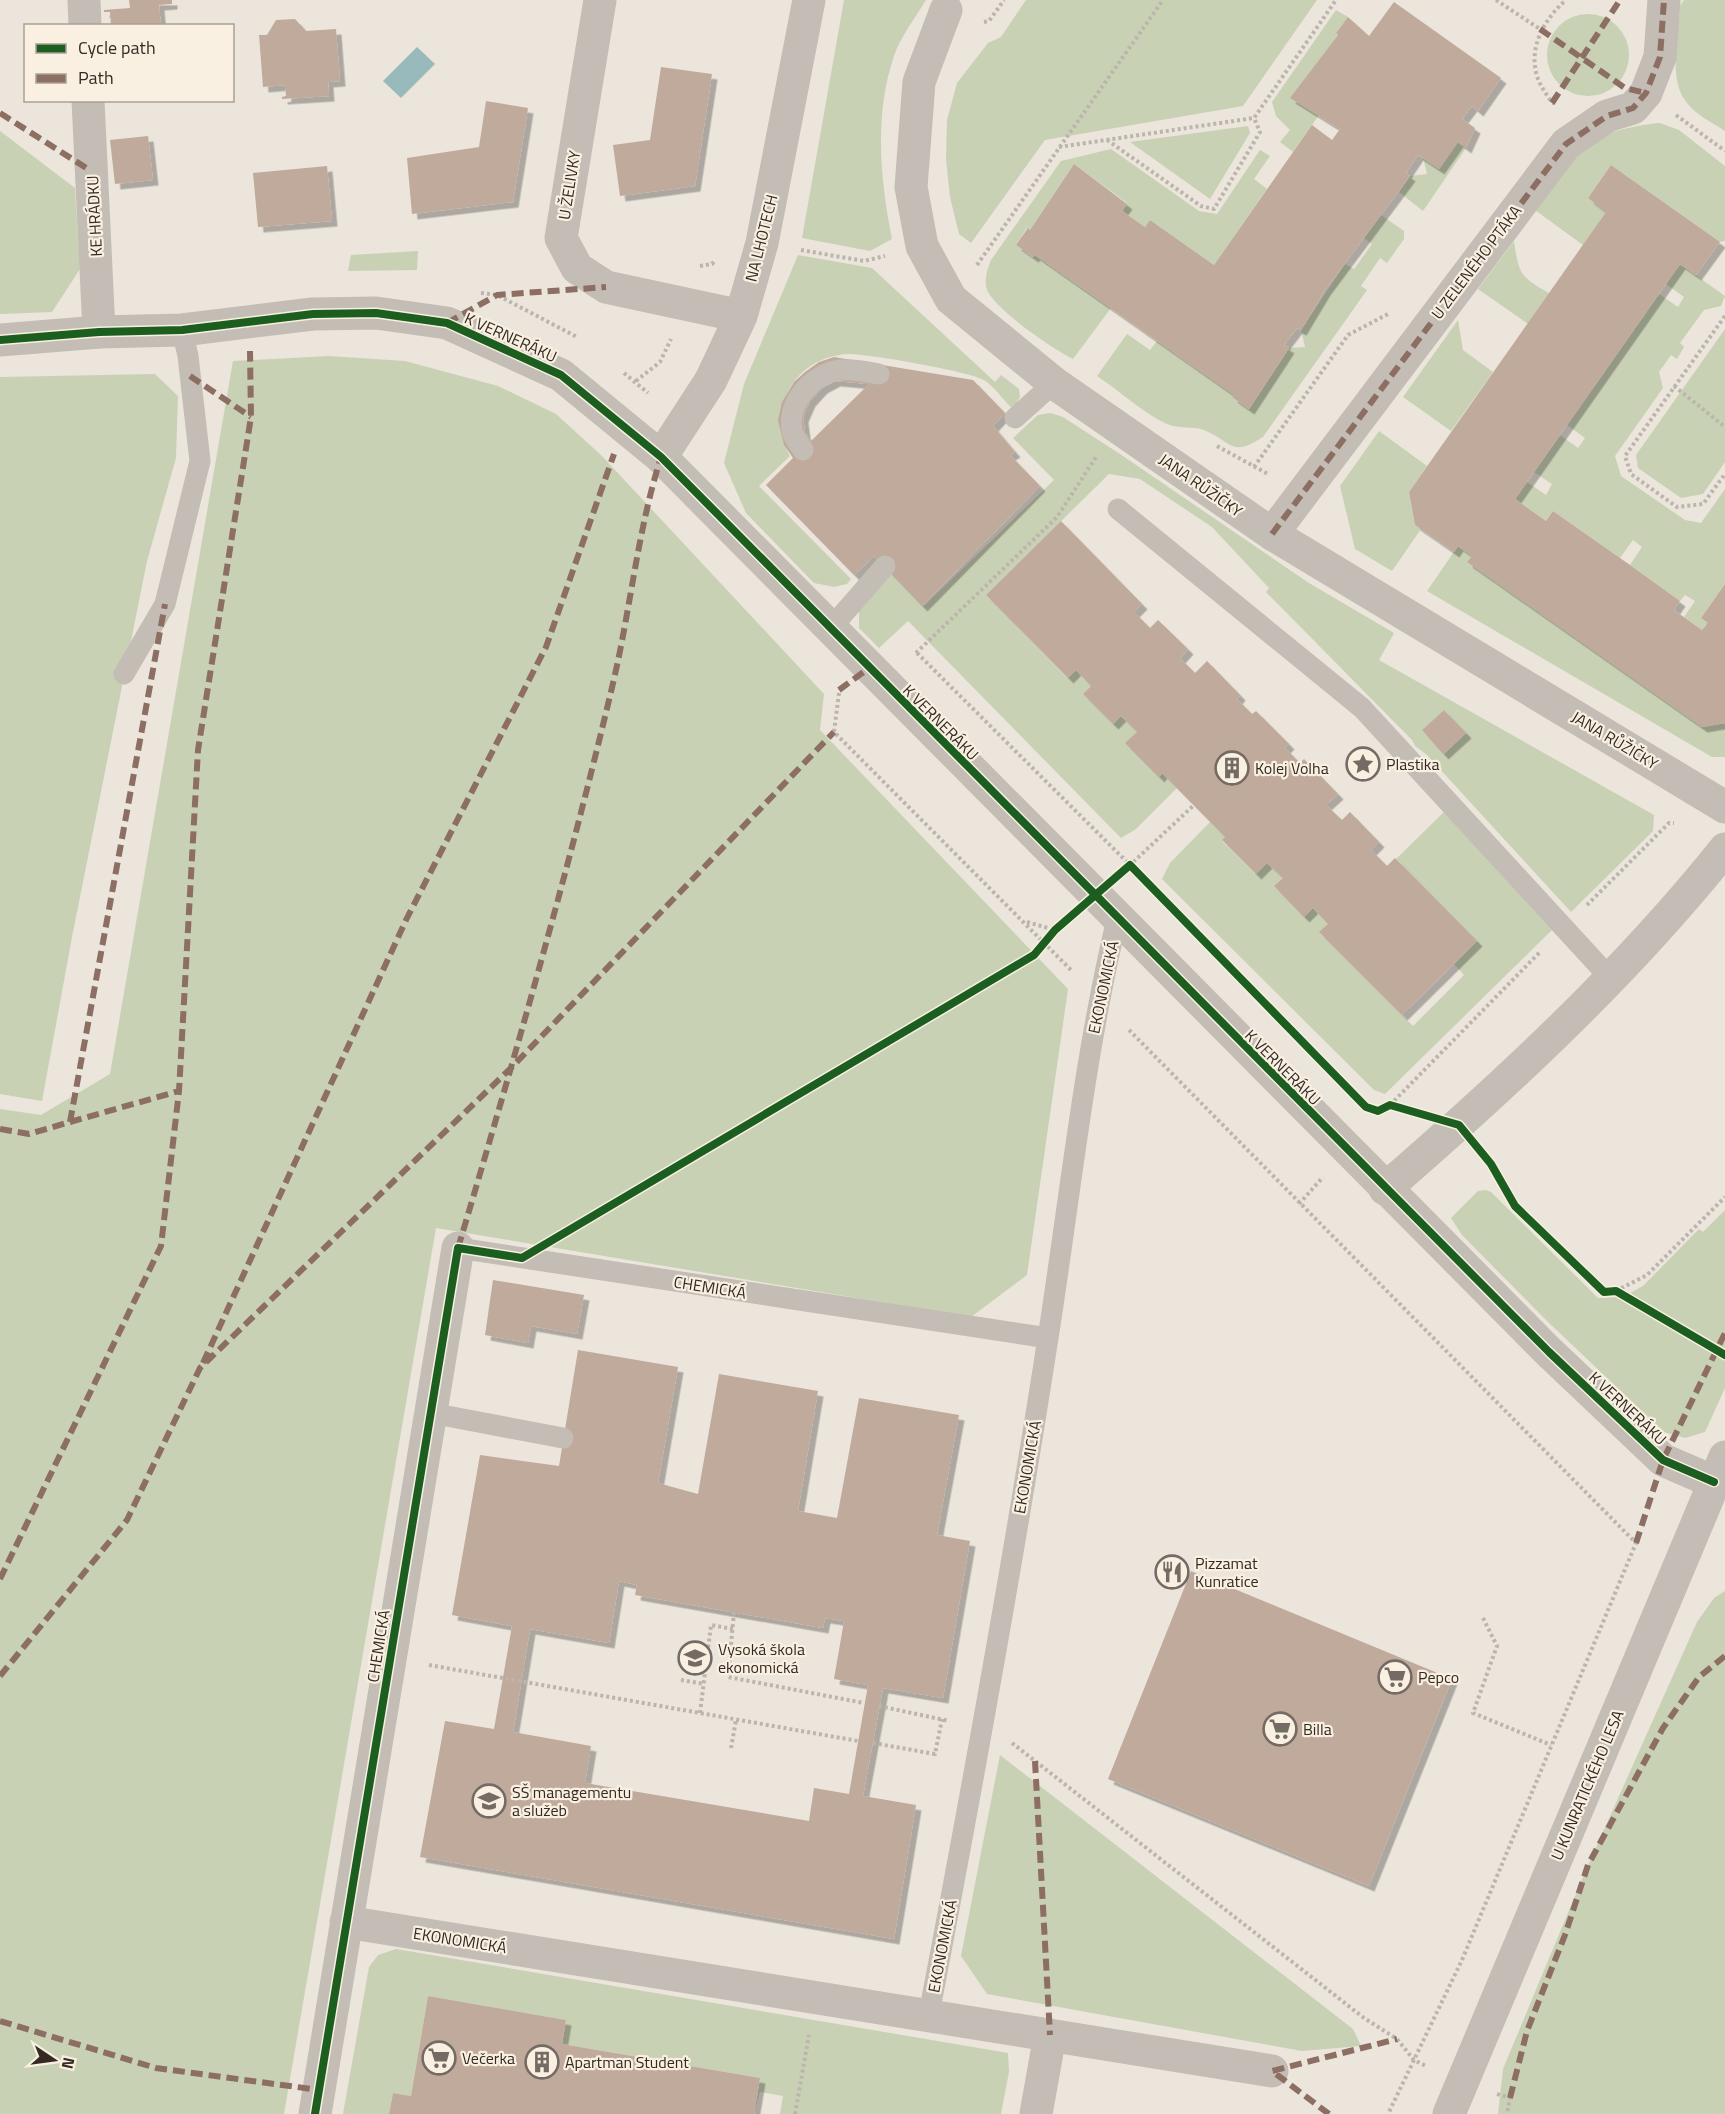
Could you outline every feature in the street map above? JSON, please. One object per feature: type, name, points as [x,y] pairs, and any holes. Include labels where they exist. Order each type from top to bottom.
[{"type":"street","points":[[84,0],[85,24]]},
{"type":"street","name":"U ŽELIVKY","points":[[600,0],[561,238],[577,268],[606,287],[741,316]]},
{"type":"street","name":"NA LHOTECH","points":[[661,457],[711,380],[741,316],[762,243],[809,0]]},
{"type":"street","points":[[1646,93],[1660,57],[1664,0]]},
{"type":"street","name":"JANA RŮŽIČKY","points":[[946,10],[919,82],[911,188],[922,246],[951,299],[1054,383],[1272,534],[1725,807]]},
{"type":"street","name":"U ZELENÉHO PTÁKA","points":[[1272,534],[1566,144],[1607,116],[1633,108],[1646,93]]},
{"type":"street","name":"KE HRÁDKU","points":[[88,102],[99,332]]},
{"type":"street","name":"K VERNERÁKU","points":[[0,340],[99,332],[182,330],[313,314],[375,313],[447,323],[561,375],[661,457],[1385,1189],[1549,1352],[1663,1460],[1720,1469]]},
{"type":"street","points":[[1385,1189],[1459,1125],[1611,979],[1664,924],[1725,849]]},
{"type":"street","name":"CHEMICKÁ","points":[[315,2114],[458,1248]]},
{"type":"street","name":"U KUNRATICKÉHO LESA","points":[[1449,2114],[1720,1469]]},
{"type":"street","name":"EKONOMICKÁ","points":[[346,1922],[1272,2071]]},
{"type":"street","points":[[1036,2114],[1050,2035]]},
{"type":"lane","points":[[124,674],[165,604],[200,461],[188,356],[182,330]]},
{"type":"lane","points":[[803,450],[793,434],[791,418],[799,396],[818,376],[841,370],[879,374]]},
{"type":"lane","points":[[1015,418],[1054,383]]},
{"type":"lane","points":[[1118,509],[1362,708],[1611,979]]},
{"type":"lane","points":[[830,628],[885,566]]},
{"type":"lane","name":"EKONOMICKÁ","points":[[929,2014],[983,1730],[1048,1338],[1098,999],[1117,919]]},
{"type":"lane","name":"CHEMICKÁ","points":[[458,1248],[1048,1338]]},
{"type":"lane","points":[[430,1413],[563,1438]]},
{"type":"path","points":[[975,268],[1163,0]]},
{"type":"path","points":[[1059,147],[1254,118],[1336,0]]},
{"type":"path","points":[[1496,0],[1540,29]]},
{"type":"path","points":[[1552,103],[1537,78],[1535,53],[1540,29],[1552,11],[1566,0]]},
{"type":"path","points":[[1646,93],[1725,151]]},
{"type":"path","points":[[1552,103],[1563,103]]},
{"type":"path","points":[[1545,112],[1552,103]]},
{"type":"path","points":[[1107,140],[1201,206],[1214,209],[1260,132],[1254,118]]},
{"type":"path","points":[[790,248],[869,260]]},
{"type":"path","points":[[692,268],[712,264],[717,257]]},
{"type":"path","points":[[1254,466],[1348,335],[1399,309]]},
{"type":"path","points":[[1725,316],[1625,456],[1631,474],[1677,507],[1703,504],[1725,474]]},
{"type":"path","points":[[1674,386],[1725,427]]},
{"type":"path","points":[[917,653],[1057,517],[1116,426]]},
{"type":"path","points":[[869,668],[894,648],[917,653],[1130,865],[1194,805]]},
{"type":"path","points":[[839,690],[834,732],[1026,922],[1098,999],[1299,1204],[1636,1543],[1462,1960],[1388,2114]]},
{"type":"path","points":[[1026,922],[1055,930]]},
{"type":"path","points":[[1299,1204],[1325,1175]]},
{"type":"path","points":[[1616,1291],[1647,1275],[1725,1197]]},
{"type":"path","points":[[734,1612],[728,1677],[864,1704]]},
{"type":"path","points":[[1483,1618],[1497,1646],[1473,1713],[1551,1745]]},
{"type":"path","points":[[700,1713],[711,1625],[733,1629]]},
{"type":"path","points":[[390,1658],[858,1741]]},
{"type":"path","points":[[681,1680],[704,1684]]},
{"type":"path","points":[[879,1706],[999,1733],[1365,2019],[1397,2040],[1414,2060],[1462,2082]]},
{"type":"path","points":[[873,1743],[935,1754],[942,1719]]},
{"type":"path","points":[[731,1748],[736,1720]]},
{"type":"path","points":[[795,2114],[816,1996]]},
{"type":"green space","points":[[844,0],[926,0],[900,42],[888,78],[881,124],[881,147],[884,193],[892,239],[870,251],[802,238]]},
{"type":"green space","points":[[1026,0],[1317,0],[1243,106],[1045,140],[971,243],[959,234],[950,197],[946,159],[947,120],[957,83],[988,43],[1001,37]]},
{"type":"green space","points":[[1684,0],[1725,0],[1725,131],[1700,115],[1687,103],[1677,82],[1676,56],[1680,6]]},
{"type":"green space","points":[[1336,10],[1348,17],[1336,33],[1338,35],[1291,98],[1319,115],[1293,152],[1280,142],[1290,130],[1276,116],[1272,102]]},
{"type":"green space","points":[[1588,14],[1611,21],[1617,26],[1622,32],[1629,55],[1622,78],[1617,84],[1611,89],[1588,96],[1565,89],[1559,84],[1554,78],[1547,55],[1554,32],[1559,26],[1565,21]]},
{"type":"green space","points":[[1660,123],[1679,130],[1725,166],[1725,241],[1720,242],[1611,165],[1588,198],[1606,212],[1583,245],[1535,210],[1563,165],[1580,144],[1619,130]]},
{"type":"green space","points":[[1248,126],[1250,133],[1210,199],[1130,142]]},
{"type":"green space","points":[[0,131],[75,188],[80,269],[52,312],[0,314]]},
{"type":"green space","points":[[1458,142],[1466,148],[1423,211],[1399,192],[1410,176],[1427,174],[1423,158]]},
{"type":"green space","points":[[1111,149],[1199,211],[1217,214],[1260,150],[1270,156],[1254,179],[1267,189],[1214,265],[1150,220],[1145,227],[1122,211],[1127,203],[1074,164],[1030,230],[1027,228],[1016,245],[1032,257],[1035,255],[1111,308],[1073,359],[1040,339],[1003,310],[988,292],[986,276],[991,260],[1061,161]]},
{"type":"green space","points":[[1381,215],[1404,231],[1404,239],[1387,263],[1380,258],[1361,286],[1367,290],[1263,437],[1237,447],[1204,430],[1167,424],[1140,408],[1097,376],[1127,334],[1150,350],[1157,341],[1234,395],[1232,397],[1249,409],[1289,348],[1305,347],[1301,330],[1345,264],[1354,269],[1372,244],[1364,238]]},
{"type":"green space","points":[[1514,241],[1517,261],[1522,273],[1549,293],[1528,324],[1478,289]]},
{"type":"green space","points":[[418,251],[417,270],[348,271],[351,255]]},
{"type":"green space","points":[[798,255],[872,268],[995,382],[1001,375],[1019,389],[1020,397],[1013,409],[988,383],[974,376],[860,355],[830,357],[813,364],[800,375],[790,388],[783,404],[781,421],[783,438],[790,456],[759,486],[851,579],[847,584],[834,587],[814,583],[746,513],[724,463],[744,384]]},
{"type":"green space","points":[[1680,264],[1725,296],[1721,306],[1704,310],[1680,343],[1684,347],[1677,359],[1671,355],[1659,372],[1663,388],[1615,456],[1621,476],[1685,520],[1701,523],[1725,489],[1725,584],[1701,618],[1708,623],[1702,630],[1684,617],[1695,601],[1685,595],[1680,601],[1630,565],[1642,547],[1633,540],[1620,558],[1553,511],[1546,521],[1515,499],[1527,482],[1546,495],[1552,484],[1534,472],[1560,435],[1578,448],[1585,438],[1567,425],[1659,294],[1678,307],[1684,297],[1666,284]]},
{"type":"green space","points":[[1458,320],[1463,350],[1493,372],[1451,431],[1403,397]]},
{"type":"green space","points":[[1725,329],[1725,462],[1703,494],[1681,498],[1638,468],[1636,455]]},
{"type":"green space","points":[[329,356],[405,361],[498,386],[556,414],[601,455],[824,694],[820,730],[1068,989],[1027,1275],[971,1317],[436,1228],[284,2114],[0,2114],[0,1109],[41,1115],[110,1074],[233,361]]},
{"type":"green space","points":[[155,374],[178,396],[176,458],[147,561],[72,937],[42,1101],[0,1094],[0,377]]},
{"type":"green space","points":[[1050,413],[1063,417],[1309,583],[1394,633],[1379,660],[1654,815],[1653,831],[1571,912],[1427,755],[1415,746],[1412,740],[1266,592],[1269,588],[1212,527],[1140,479],[1109,474],[986,595],[1067,678],[1076,670],[1091,686],[1083,694],[1113,724],[1121,716],[1137,732],[1126,743],[1159,776],[1162,773],[1177,788],[1136,829],[1121,838],[908,621],[879,648],[859,628],[859,608],[891,573],[924,606],[1054,480],[1013,438],[1038,415]],"holes":[[[1444,710],[1466,733],[1444,754],[1422,730]]]},
{"type":"green space","points":[[1379,431],[1427,466],[1409,492],[1415,525],[1421,529],[1392,571],[1355,549],[1340,486]]},
{"type":"green space","points":[[1458,546],[1472,556],[1468,561],[1725,723],[1725,757],[1712,757],[1427,591]]},
{"type":"green space","points":[[1444,812],[1552,930],[1385,1094],[1374,1090],[1162,879],[1170,863],[1210,822],[1225,837],[1222,841],[1255,874],[1267,863],[1283,878],[1274,886],[1304,916],[1313,908],[1328,924],[1320,933],[1413,1026],[1464,975],[1454,964],[1477,941],[1396,859]]},
{"type":"green space","points":[[1478,1191],[1491,1192],[1598,1298],[1623,1297],[1643,1286],[1699,1229],[1703,1232],[1725,1210],[1725,1388],[1705,1432],[1685,1438],[1664,1432],[1547,1321],[1462,1235],[1451,1218]]},
{"type":"green space","points":[[1725,1591],[1725,2114],[1498,2114],[1503,2069],[1585,1872],[1697,1622],[1714,1598]]},
{"type":"green space","points":[[1000,1755],[1353,2029],[1361,2046],[1302,2051],[987,1994],[961,1956]]},
{"type":"green space","points":[[396,1949],[1008,2053],[1009,2072],[1001,2114],[780,2114],[783,2096],[760,2092],[754,2114],[760,2078],[562,2044],[566,2020],[428,1996],[411,2096],[393,2093],[389,2114],[343,2114],[369,1967],[378,1955]]},
{"type":"water","points":[[417,47],[435,64],[401,98],[383,81]]},
{"type":"building","points":[[129,0],[172,0],[172,4],[159,5],[161,24],[111,24],[110,12],[104,12],[104,10],[130,8]]},
{"type":"building","points":[[1394,2],[1501,78],[1478,111],[1472,106],[1462,119],[1475,128],[1466,148],[1458,142],[1439,169],[1418,155],[1406,173],[1410,176],[1325,290],[1301,330],[1297,328],[1284,345],[1289,348],[1249,409],[1232,397],[1234,395],[1035,255],[1033,257],[1016,245],[1028,228],[1030,230],[1074,164],[1127,204],[1122,211],[1145,227],[1150,220],[1214,265],[1312,125],[1332,140],[1340,129],[1290,98],[1338,35],[1336,33],[1348,17],[1369,36]]},
{"type":"building","points":[[295,19],[306,31],[336,29],[340,81],[328,82],[329,96],[282,99],[286,96],[285,85],[263,87],[259,35],[267,35],[276,20]]},
{"type":"building","points":[[661,67],[712,74],[695,186],[620,196],[613,145],[650,140]]},
{"type":"building","points":[[486,101],[528,108],[513,202],[412,214],[407,158],[479,147]]},
{"type":"building","points":[[148,136],[153,180],[115,184],[110,140]]},
{"type":"building","points":[[1611,165],[1720,242],[1696,275],[1680,264],[1515,499],[1546,521],[1553,511],[1680,601],[1674,610],[1702,630],[1708,623],[1701,618],[1725,584],[1725,723],[1702,727],[1467,562],[1472,556],[1458,546],[1454,552],[1415,525],[1409,492],[1606,212],[1588,198]]},
{"type":"building","points":[[327,166],[332,221],[258,227],[253,173]]},
{"type":"building","points":[[834,357],[973,380],[1005,413],[993,426],[1015,452],[1010,455],[1040,486],[922,606],[874,556],[854,575],[766,485],[793,458],[784,445],[778,420],[782,402],[794,382],[819,362]],"holes":[[[835,381],[869,384],[811,441],[805,433],[803,417],[810,401],[822,388]]]},
{"type":"building","name":"Kolej Volha","points":[[1061,521],[1142,604],[1134,612],[1150,628],[1158,620],[1188,649],[1180,658],[1195,673],[1207,661],[1240,695],[1237,699],[1252,714],[1256,711],[1289,744],[1285,748],[1300,763],[1304,759],[1338,794],[1326,805],[1342,820],[1350,812],[1379,842],[1371,850],[1387,866],[1395,858],[1477,941],[1402,1015],[1319,932],[1328,924],[1313,908],[1304,917],[1274,886],[1283,878],[1267,863],[1256,874],[1222,840],[1225,837],[1162,773],[1159,777],[1125,743],[1137,732],[1121,716],[1113,724],[1083,694],[1091,686],[1076,670],[1068,678],[986,595]]},
{"type":"building","points":[[1444,710],[1466,733],[1443,754],[1422,730]]},
{"type":"building","points":[[493,1280],[584,1295],[577,1334],[531,1326],[528,1343],[485,1335]]},
{"type":"building","points":[[578,1350],[678,1367],[658,1483],[698,1494],[719,1374],[818,1391],[798,1511],[837,1518],[859,1398],[959,1415],[937,1535],[970,1541],[943,1698],[883,1688],[863,1796],[916,1805],[894,1939],[420,1857],[445,1721],[494,1729],[512,1626],[452,1615],[480,1455],[559,1466]],"holes":[[[619,1581],[637,1585],[635,1595],[823,1628],[825,1618],[844,1621],[834,1679],[868,1685],[849,1794],[814,1788],[809,1821],[585,1783],[591,1746],[513,1732],[530,1629],[609,1643]]]},
{"type":"building","name":"Billa","points":[[1191,1571],[1452,1679],[1369,1886],[1108,1779]]},
{"type":"building","name":"Apartman Student","points":[[428,1996],[566,2020],[562,2044],[760,2078],[754,2114],[389,2114],[393,2093],[411,2096]]},
{"type":"marked path","points":[[1552,103],[1620,0]]},
{"type":"marked path","points":[[1272,534],[1566,144],[1607,116],[1633,108],[1646,93],[1660,57],[1664,0]]},
{"type":"marked path","points":[[1540,29],[1625,88],[1646,93]]},
{"type":"marked path","points":[[0,113],[91,171]]},
{"type":"marked path","points":[[447,323],[497,295],[606,287]]},
{"type":"marked path","points":[[0,1579],[161,1246],[179,1091],[198,750],[251,417],[250,351]]},
{"type":"marked path","points":[[190,376],[251,417]]},
{"type":"marked path","points":[[203,1363],[406,920],[546,647],[614,454]]},
{"type":"marked path","points":[[458,1248],[579,822],[614,679],[646,512],[661,457]]},
{"type":"marked path","points":[[0,1129],[29,1134],[70,1122],[165,604]]},
{"type":"marked path","points":[[839,690],[869,668]]},
{"type":"marked path","points":[[0,1676],[127,1520],[200,1368],[512,1067],[834,732]]},
{"type":"marked path","points":[[70,1122],[179,1091]]},
{"type":"marked path","points":[[1636,1543],[1663,1460],[1725,1333]]},
{"type":"marked path","points":[[1510,2098],[1527,2031],[1565,1935],[1588,1865],[1663,1728],[1699,1677],[1725,1656]]},
{"type":"marked path","points":[[1035,1761],[1050,2035]]},
{"type":"marked path","points":[[0,2021],[156,2068],[319,2090]]},
{"type":"marked path","points":[[1329,2114],[1272,2071],[1397,2039]]},
{"type":"cycle path","points":[[0,340],[99,332],[182,330],[313,314],[376,313],[447,323],[561,375],[661,457],[1549,1352],[1663,1460],[1714,1482]]},
{"type":"cycle path","points":[[315,2114],[458,1248],[522,1258],[1034,955],[1055,930],[1130,865],[1366,1107],[1378,1111],[1390,1105],[1459,1125],[1491,1164],[1515,1206],[1604,1292],[1616,1291],[1725,1355]]},
{"type":"place","name":"Plastika","points":[[1363,764]]},
{"type":"place","name":"Kolej Volha","points":[[1232,768]]},
{"type":"place","name":"Pizzamat Kunratice","points":[[1172,1572]]},
{"type":"place","name":"Vysoká škola ekonomická","points":[[695,1658]]},
{"type":"place","name":"Pepco","points":[[1395,1677]]},
{"type":"place","name":"Billa","points":[[1280,1729]]},
{"type":"place","name":"SŠ managementu a služeb","points":[[489,1801]]},
{"type":"place","name":"Večerka","points":[[439,2058]]},
{"type":"place","name":"Apartman Student","points":[[542,2062]]}]
